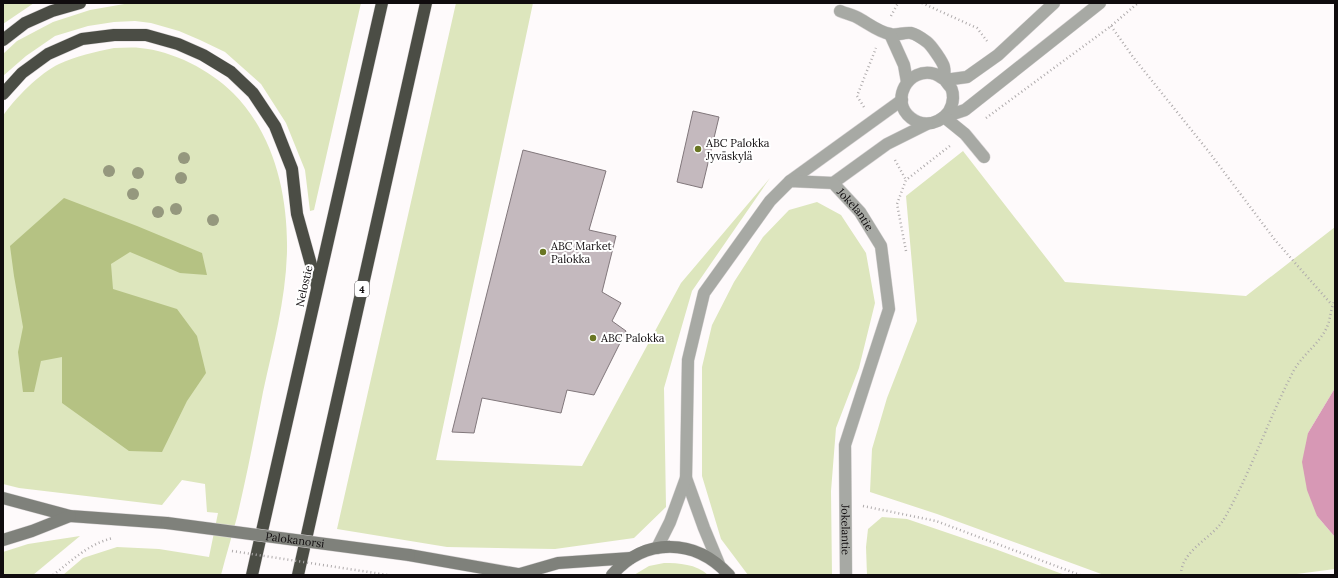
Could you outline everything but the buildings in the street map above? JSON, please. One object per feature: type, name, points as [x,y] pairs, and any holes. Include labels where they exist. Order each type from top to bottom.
[{"type":"highway","points":[[3,40],[25,23],[52,11],[80,3]]},
{"type":"highway","name":"Nelostie","points":[[252,575],[382,3]]},
{"type":"highway","name":"4","points":[[298,575],[426,3]]},
{"type":"highway","points":[[3,94],[22,73],[48,54],[82,39],[114,35],[146,35],[178,44],[203,55],[232,72],[253,93],[278,133],[292,169],[297,214],[317,287]]},
{"type":"main road","name":"Palokanorsi","points":[[3,498],[70,516],[167,524],[409,555],[521,574],[558,563],[631,558]]},
{"type":"main road","name":"Palokanorsi","points":[[3,540],[32,531],[70,516]]},
{"type":"main road","points":[[612,575],[631,558],[657,548],[679,547],[700,553],[719,564],[729,575]]},
{"type":"street","points":[[945,80],[967,77],[998,55],[1042,8],[1054,3]]},
{"type":"street","points":[[833,183],[886,144],[927,124],[936,122],[944,117],[965,110],[1100,3]]},
{"type":"street","points":[[840,11],[890,34],[911,33],[928,42],[944,65],[945,80]]},
{"type":"street","points":[[890,34],[904,65],[907,82]]},
{"type":"street","points":[[927,124],[910,117],[904,108],[902,100],[903,88],[914,76],[926,72],[936,74],[945,80],[952,88],[953,99],[951,108],[944,117]]},
{"type":"street","points":[[657,548],[670,522],[686,478],[688,360],[704,293],[770,201],[790,181],[902,100]]},
{"type":"street","points":[[944,117],[965,134],[984,157]]},
{"type":"street","name":"Jokelantie","points":[[790,181],[833,183],[860,212],[881,246],[889,309],[845,445],[846,575]]},
{"type":"street","points":[[686,478],[719,564]]},
{"type":"path","points":[[922,3],[977,28],[998,55]]},
{"type":"path","points":[[906,251],[897,204],[906,180],[1110,26],[1138,3]]},
{"type":"path","points":[[1110,26],[1132,57],[1209,152],[1275,240],[1332,305]]},
{"type":"path","points":[[1012,73],[1025,89]]},
{"type":"path","points":[[1181,575],[1181,568],[1195,548],[1222,524],[1238,495],[1294,370],[1327,328],[1332,305],[1335,300]]},
{"type":"path","points":[[861,505],[936,521],[1080,575]]},
{"type":"path","points":[[53,575],[85,550],[99,542],[114,538]]},
{"type":"path","points":[[226,551],[388,575]]},
{"type":"green space","points":[[3,3],[34,3],[3,24]]},
{"type":"green space","points":[[130,3],[361,3],[314,210],[310,211],[305,170],[286,123],[261,84],[225,52],[200,40],[179,31],[151,23],[135,21],[114,22],[88,26],[55,36],[26,56],[3,76],[3,54],[17,41],[53,22],[90,10]]},
{"type":"green space","points":[[456,3],[533,3],[436,460],[582,466],[681,283],[770,178],[692,291],[664,388],[666,507],[634,538],[555,549],[447,547],[337,529]]},
{"type":"green space","points":[[114,48],[140,48],[178,57],[202,69],[224,85],[247,109],[259,127],[276,166],[281,187],[287,230],[286,269],[282,305],[241,501],[221,575],[63,575],[83,558],[117,547],[159,549],[209,557],[218,513],[207,512],[205,484],[182,480],[162,505],[19,488],[3,484],[3,116],[13,102],[28,87],[52,68],[79,56]]},
{"type":"green space","points":[[963,151],[1065,282],[1246,296],[1335,227],[1335,388],[1308,433],[1317,516],[1335,537],[1335,569],[1289,575],[1104,575],[937,514],[870,492],[872,449],[887,398],[917,321],[906,196]]},
{"type":"green space","points":[[64,198],[202,253],[207,275],[180,273],[130,252],[111,264],[113,289],[177,309],[197,336],[206,373],[187,401],[162,452],[129,451],[62,403],[62,357],[41,361],[34,392],[23,392],[18,352],[23,327],[10,246]]},
{"type":"green space","points":[[817,202],[841,215],[866,253],[875,303],[859,368],[836,428],[831,491],[832,575],[748,575],[721,539],[702,476],[702,367],[712,325],[734,282],[763,237],[789,210]]},
{"type":"green space","points":[[882,517],[907,519],[1065,575],[867,575],[866,547],[868,529]]},
{"type":"green space","points":[[80,536],[33,575],[3,575],[3,552],[28,544]]},
{"type":"green space","points":[[664,563],[693,566],[708,575],[634,575],[649,566]]},
{"type":"shaded area","points":[[1335,388],[1335,537],[1317,516],[1307,490],[1302,462],[1308,433]]},
{"type":"place","name":"ABC Palokka Jyväskylä","points":[[698,149]]},
{"type":"place","name":"ABC Market Palokka","points":[[543,252]]},
{"type":"place","name":"ABC Palokka","points":[[593,338]]}]
